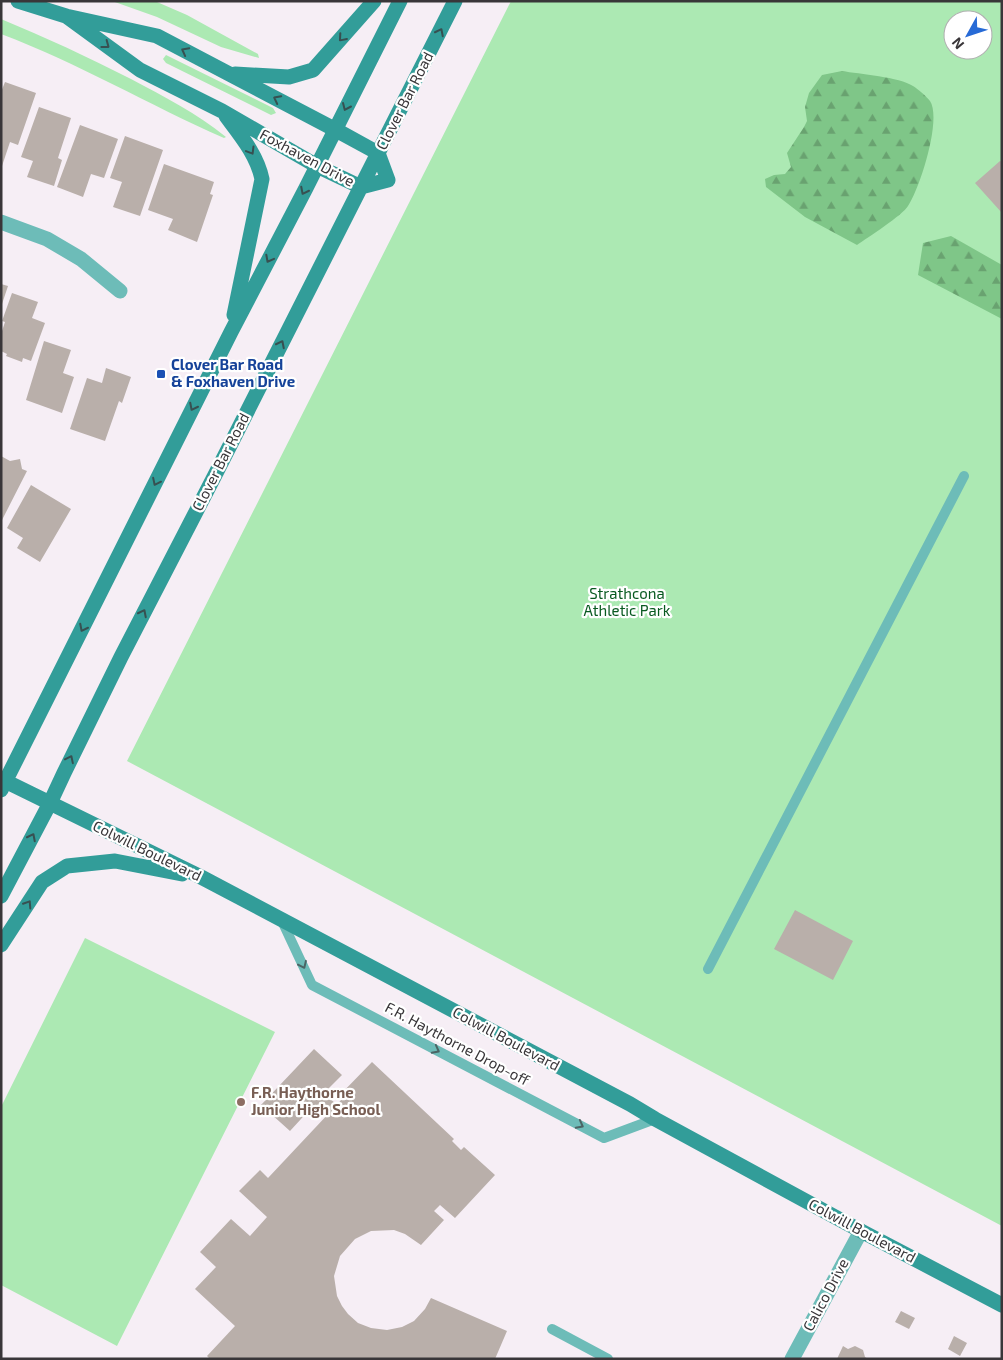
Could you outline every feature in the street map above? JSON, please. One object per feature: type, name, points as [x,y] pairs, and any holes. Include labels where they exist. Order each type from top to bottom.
[{"type":"main road","name":"Foxhaven Drive","points":[[18,1],[66,16],[157,36],[378,153],[388,180],[361,187],[316,166],[222,111],[140,70],[66,16]]},
{"type":"main road","points":[[228,74],[289,77],[313,70],[374,1]]},
{"type":"main road","points":[[3,785],[400,1]]},
{"type":"main road","name":"Clover Bar Road","points":[[1,896],[50,803],[120,657],[455,1]]},
{"type":"main road","points":[[222,111],[245,141],[259,165],[262,179],[231,332]]},
{"type":"main road","name":"Colwill Boulevard","points":[[3,785],[50,803],[201,877],[621,1100],[860,1231],[1002,1305]]},
{"type":"main road","points":[[1,945],[42,882],[67,866],[116,862],[201,877]]},
{"type":"street","points":[[1,222],[47,238],[81,259],[120,291]]},
{"type":"street","name":"Calico Drive","points":[[792,1359],[860,1231]]},
{"type":"lane","points":[[708,969],[964,476]]},
{"type":"lane","name":"F.R. Haythorne Drop-off","points":[[282,920],[312,985],[604,1138],[655,1119]]},
{"type":"lane","points":[[552,1329],[608,1359]]},
{"type":"green space","points":[[112,1],[157,2],[187,15],[258,54],[259,58],[221,47],[157,17]]},
{"type":"green space","name":"Strathcona Athletic Park","points":[[511,1],[1002,1],[1002,1226],[127,761]]},
{"type":"green space","points":[[1,19],[131,79],[192,113],[226,137],[224,138],[196,125],[30,45],[1,34]]},
{"type":"green space","points":[[166,55],[273,108],[276,113],[271,115],[166,63],[163,59]]},
{"type":"green space","points":[[842,71],[889,78],[907,83],[915,87],[930,101],[933,110],[928,154],[918,185],[908,206],[857,245],[805,217],[766,187],[765,179],[774,175],[785,174],[791,167],[787,153],[807,121],[805,107],[809,93],[822,75]]},
{"type":"green space","points":[[951,236],[1002,265],[1002,319],[918,275],[923,243]]},
{"type":"green space","points":[[85,938],[275,1032],[117,1346],[1,1285],[1,1107]]},
{"type":"building","points":[[5,82],[36,93],[18,145],[10,142],[2,166],[1,92]]},
{"type":"building","points":[[39,107],[71,118],[58,158],[62,160],[54,186],[27,177],[33,161],[21,157]]},
{"type":"building","points":[[80,125],[118,139],[104,178],[91,174],[83,197],[57,187]]},
{"type":"building","points":[[125,136],[163,150],[140,216],[113,207],[122,182],[110,178]]},
{"type":"building","points":[[1000,161],[1002,162],[1002,213],[975,183]]},
{"type":"building","points":[[164,164],[214,182],[210,194],[213,195],[197,242],[168,230],[173,219],[148,210]]},
{"type":"building","points":[[1,284],[8,286],[2,304],[1,304]]},
{"type":"building","points":[[12,293],[38,302],[32,318],[45,323],[31,361],[23,358],[22,362],[6,356],[7,354],[1,351],[1,334],[5,322],[2,321]]},
{"type":"building","points":[[44,341],[71,350],[63,373],[74,377],[62,413],[26,400]]},
{"type":"building","points":[[106,368],[131,377],[122,403],[119,401],[105,441],[70,429],[87,378],[102,383]]},
{"type":"building","points":[[1,456],[10,461],[20,459],[22,469],[27,471],[1,522]]},
{"type":"building","points":[[31,485],[71,509],[40,562],[17,548],[23,538],[7,528]]},
{"type":"building","points":[[795,910],[853,941],[833,980],[774,949]]},
{"type":"building","name":"F.R. Haythorne Junior High School","points":[[314,1049],[342,1075],[324,1093],[337,1105],[341,1100],[338,1097],[372,1062],[454,1139],[452,1141],[461,1150],[464,1147],[495,1175],[455,1218],[440,1205],[434,1211],[444,1220],[421,1245],[405,1234],[394,1230],[371,1231],[355,1239],[340,1256],[334,1276],[337,1296],[342,1306],[358,1323],[371,1328],[387,1330],[402,1327],[414,1321],[425,1309],[431,1298],[507,1331],[495,1359],[210,1359],[207,1356],[235,1326],[195,1289],[216,1267],[200,1252],[231,1219],[250,1236],[267,1217],[239,1191],[260,1170],[268,1178],[330,1112],[324,1107],[319,1113],[312,1107],[290,1131],[261,1105]]},
{"type":"building","points":[[901,1311],[915,1318],[909,1329],[895,1322]]},
{"type":"building","points":[[954,1336],[967,1343],[960,1356],[948,1349]]},
{"type":"building","points":[[843,1346],[848,1349],[855,1346],[863,1350],[865,1357],[868,1359],[837,1359]]},
{"type":"place","name":"Clover Bar Road & Foxhaven Drive","points":[[161,374]]},
{"type":"place","name":"F.R. Haythorne Junior High School","points":[[241,1102]]}]
